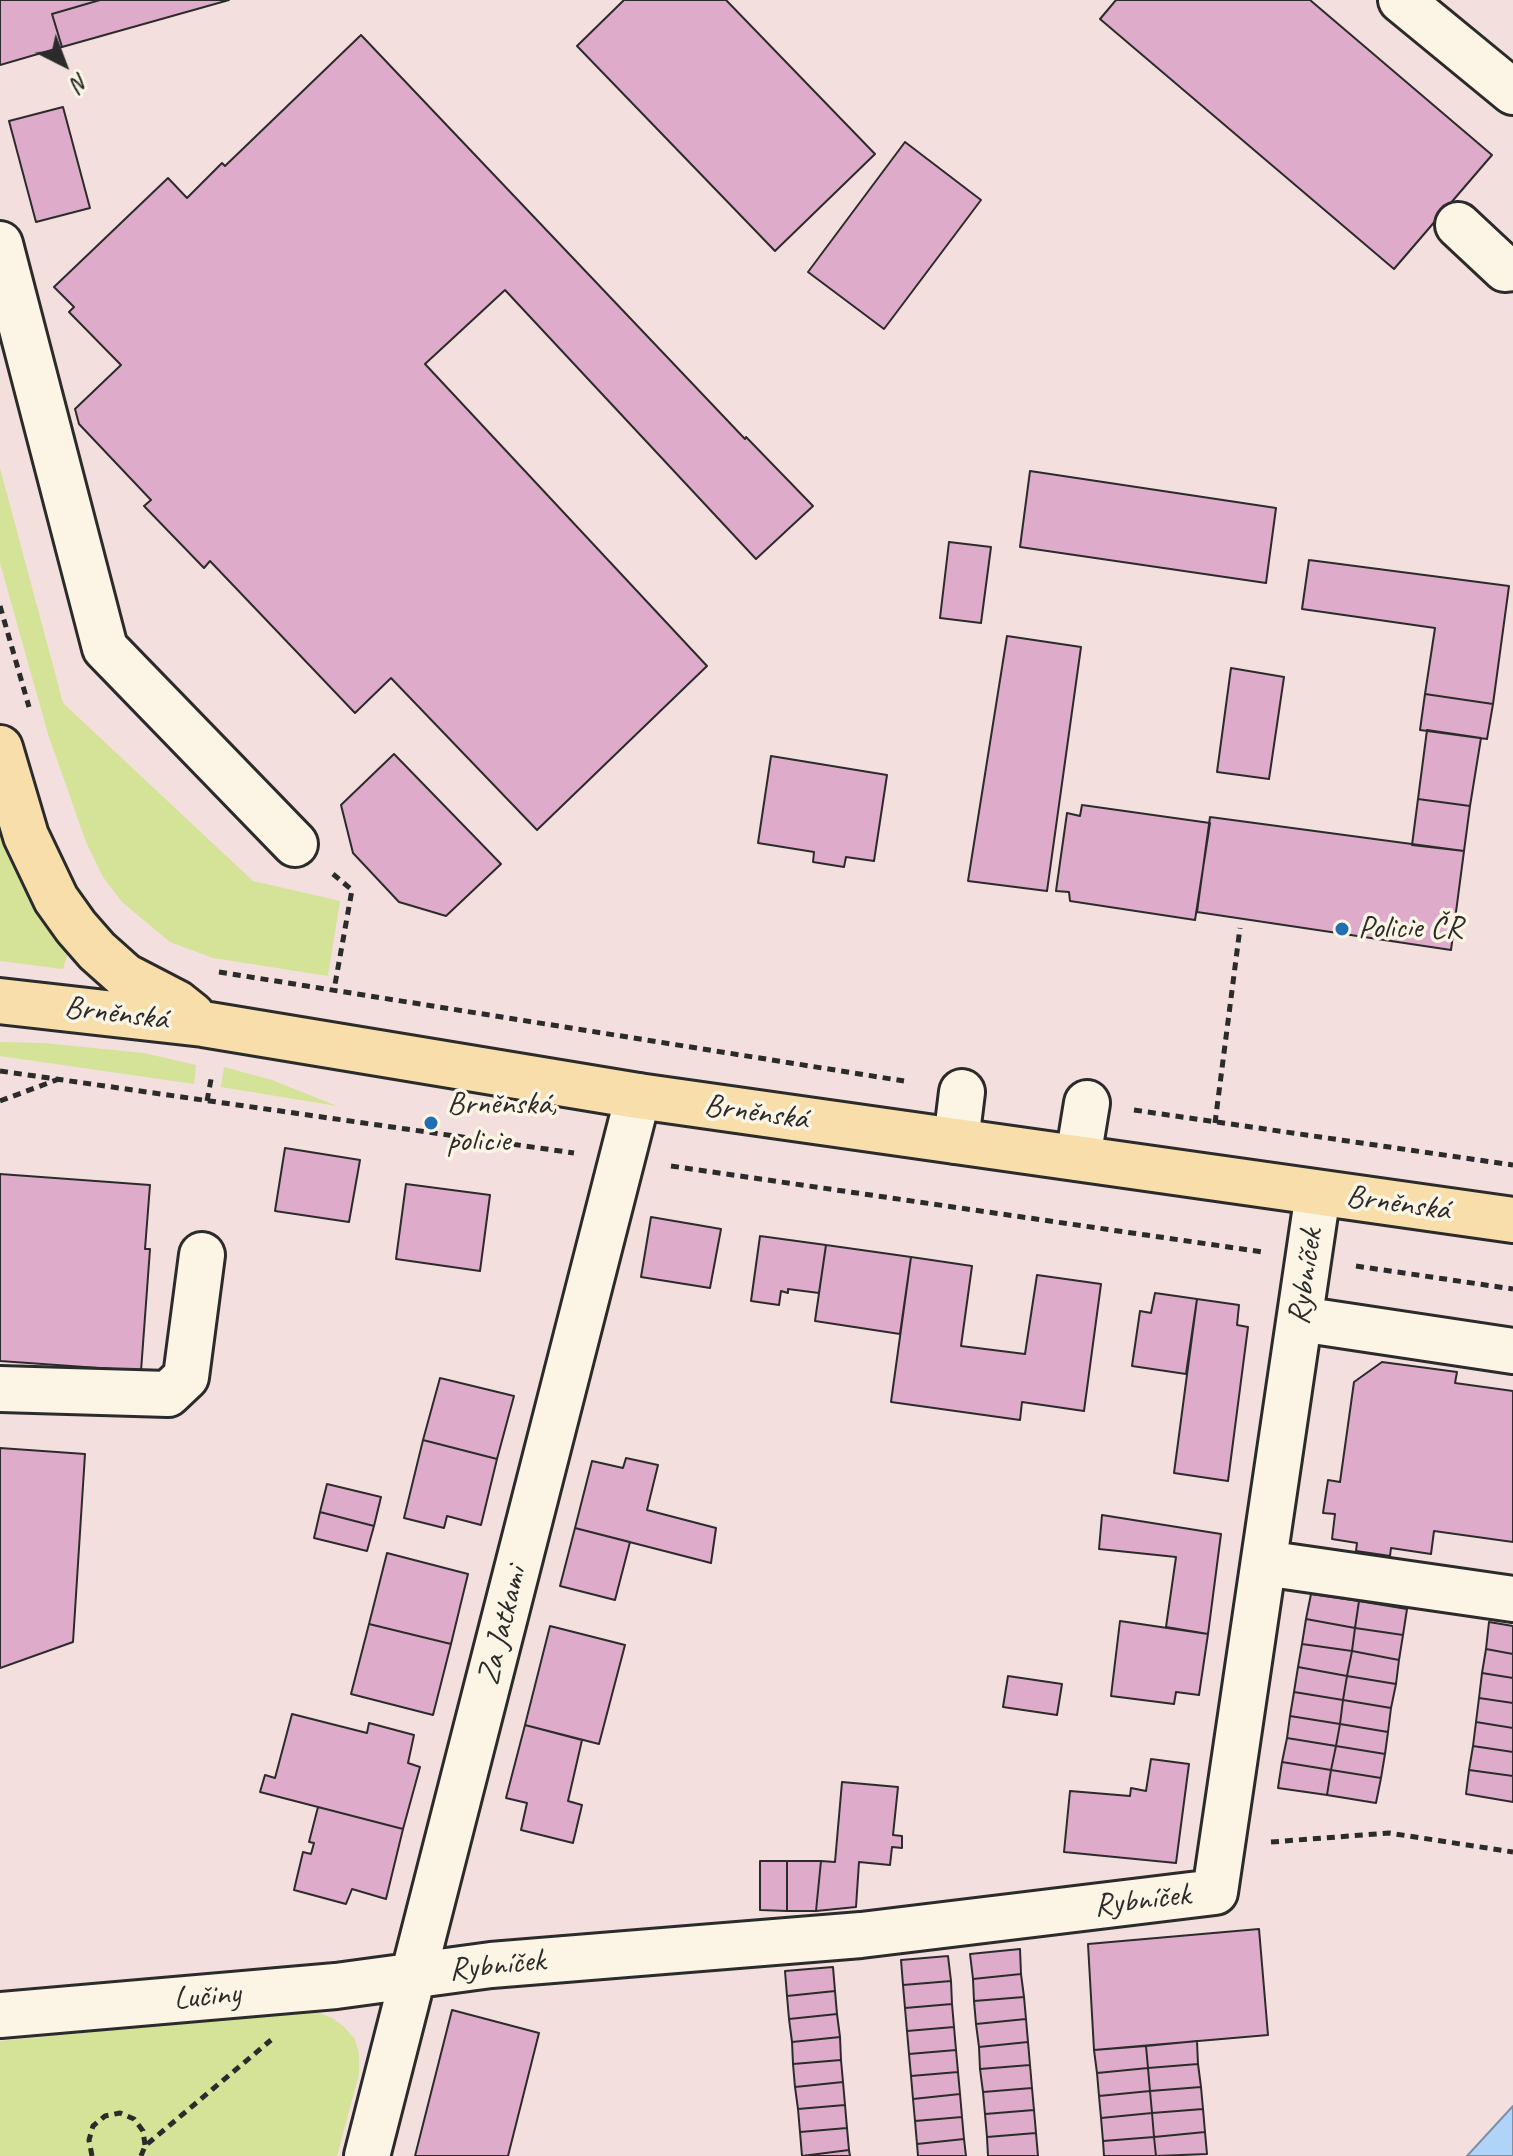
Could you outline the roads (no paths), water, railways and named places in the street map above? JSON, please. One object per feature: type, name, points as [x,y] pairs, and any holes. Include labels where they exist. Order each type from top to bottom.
[{"type":"main road","points":[[0,748],[26,836],[56,899],[76,927],[125,976],[177,1003],[203,1024]]},
{"type":"main road","name":"Brněnská","points":[[0,1001],[203,1024],[638,1096],[1513,1220]]},
{"type":"street","points":[[1401,0],[1513,92]]},
{"type":"street","points":[[1458,225],[1505,269],[1513,268]]},
{"type":"street","points":[[0,244],[105,648],[295,844]]},
{"type":"street","points":[[956,1141],[962,1092]]},
{"type":"street","name":"Za Jatkami","points":[[367,2156],[638,1096]]},
{"type":"street","points":[[1078,1158],[1087,1103]]},
{"type":"street","name":"Rybníček","points":[[413,1976],[491,1965],[861,1935],[1215,1892],[1318,1193]]},
{"type":"street","points":[[0,1389],[168,1394],[186,1377],[202,1255]]},
{"type":"street","points":[[1300,1319],[1513,1351]]},
{"type":"street","points":[[1264,1563],[1513,1599]]},
{"type":"street","name":"Lučiny","points":[[0,2015],[336,1986],[413,1976]]},
{"type":"water","points":[[1513,2106],[1513,2156],[1467,2156]]},
{"type":"place","name":"Policie ČR","points":[[1342,929]]},
{"type":"place","name":"Brněnská, policie","points":[[431,1123]]}]
